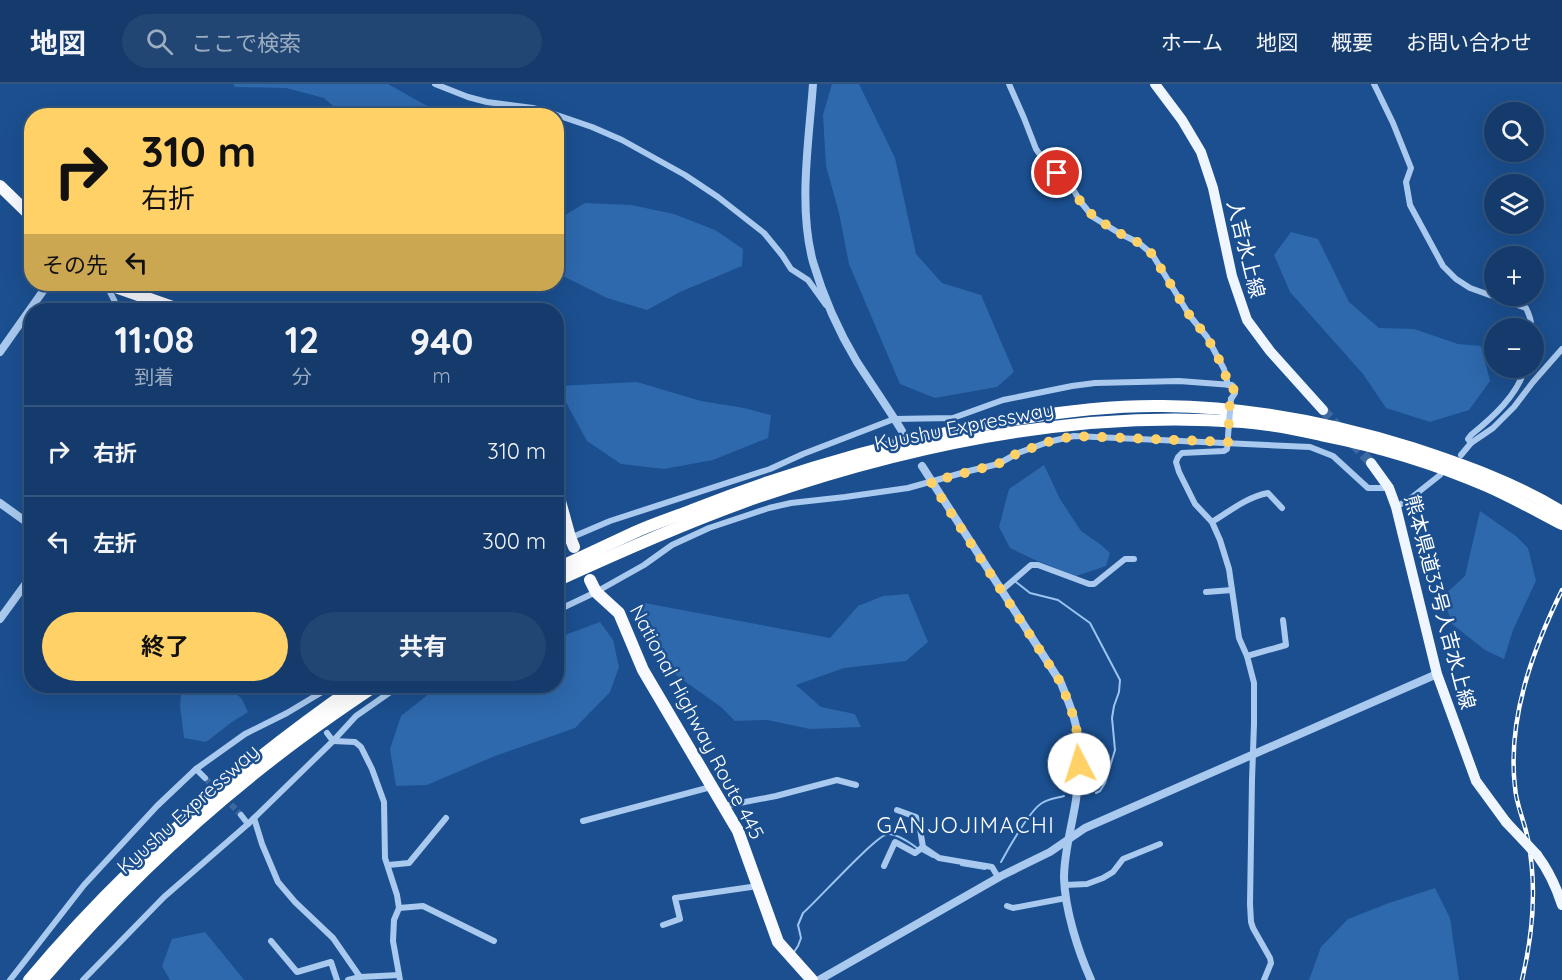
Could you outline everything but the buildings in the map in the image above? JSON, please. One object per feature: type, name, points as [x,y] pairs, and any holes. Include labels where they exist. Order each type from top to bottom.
[{"type":"highway","points":[[0,186],[24,209]]},
{"type":"highway","points":[[126,291],[161,303]]},
{"type":"highway","name":"Kyushu Expressway","points":[[564,566],[635,532],[736,493],[813,468],[925,438],[1004,421],[1106,409],[1163,406],[1243,411],[1313,422],[1365,434],[1458,463],[1492,476],[1562,512]]},
{"type":"highway","name":"Kyushu Expressway","points":[[564,577],[653,537],[740,503],[816,478],[886,459],[1004,433],[1106,421],[1244,422],[1299,430],[1365,444],[1487,486],[1562,524]]},
{"type":"highway","points":[[564,514],[572,542]]},
{"type":"highway","name":"National Highway Route 445","points":[[593,586],[619,613],[643,670],[738,831],[778,942],[812,980]]},
{"type":"highway","name":"Kyushu Expressway","points":[[29,980],[72,931],[187,818],[270,748],[347,693]]},
{"type":"highway","name":"Kyushu Expressway","points":[[42,980],[119,897],[193,826],[276,756],[365,693]]},
{"type":"main road","name":"人吉水上線","points":[[1155,84],[1182,120],[1201,152],[1213,188],[1232,276],[1247,320],[1270,351],[1323,410]]},
{"type":"main road","name":"熊本県道33号人吉水上線","points":[[1371,463],[1389,488],[1396,507],[1437,674],[1476,781],[1506,822],[1549,871],[1562,905]]},
{"type":"street","points":[[435,84],[486,102],[533,108]]},
{"type":"street","points":[[813,84],[806,176],[807,223],[813,261],[831,312],[856,360],[902,431]]},
{"type":"street","points":[[1009,84],[1036,149],[1045,162],[1070,184],[1080,201],[1094,217],[1139,243],[1152,254],[1190,316],[1207,337],[1224,369],[1228,385]]},
{"type":"street","points":[[1374,84],[1411,168],[1406,182],[1410,205],[1443,266],[1456,279],[1470,288],[1526,308],[1530,318]]},
{"type":"street","points":[[564,118],[622,140],[685,175],[718,197],[764,233],[791,269],[808,280],[831,312]]},
{"type":"street","points":[[0,352],[24,318]]},
{"type":"street","points":[[1461,455],[1471,443],[1493,428],[1514,407],[1562,348]]},
{"type":"street","points":[[1471,443],[1468,439],[1471,435],[1495,413],[1522,378]]},
{"type":"street","points":[[564,543],[572,542],[610,521],[770,469],[894,418],[953,418],[1003,400],[1095,383],[1179,381],[1233,386],[1227,449],[1182,453],[1176,462],[1195,504],[1212,522],[1220,540],[1229,569],[1239,638],[1247,656],[1254,683],[1250,904],[1253,928],[1271,963],[1264,980]]},
{"type":"street","points":[[564,606],[593,586],[644,564],[672,545],[729,521],[791,503],[908,488],[998,464],[1018,453],[1048,442],[1074,436],[1228,439],[1311,447],[1333,456],[1368,488],[1389,488]]},
{"type":"street","points":[[922,466],[1061,683],[1076,723],[1079,764],[1064,876],[1066,898],[1091,980]]},
{"type":"street","points":[[1396,507],[1412,498],[1440,475]]},
{"type":"street","points":[[1212,522],[1249,499],[1268,493],[1282,508]]},
{"type":"street","points":[[0,503],[24,520]]},
{"type":"street","points":[[1002,590],[1030,565],[1038,565],[1094,584],[1125,559],[1134,559]]},
{"type":"street","points":[[0,619],[24,587]]},
{"type":"street","points":[[1206,592],[1232,590]]},
{"type":"street","points":[[1247,656],[1286,645],[1283,620]]},
{"type":"street","points":[[819,980],[998,877],[1050,852],[1085,828],[1437,674]]},
{"type":"street","points":[[10,980],[84,885],[157,806],[196,769],[246,734],[320,693]]},
{"type":"street","points":[[83,980],[164,897],[248,824],[356,716],[389,693]]},
{"type":"street","points":[[305,702],[310,708]]},
{"type":"street","points":[[327,733],[333,741]]},
{"type":"street","points":[[333,741],[355,742],[361,747],[372,769],[384,802],[385,858],[399,908],[394,920],[393,941],[400,978],[360,977],[348,980]]},
{"type":"street","points":[[196,769],[205,778]]},
{"type":"street","points":[[723,806],[776,796],[837,780],[856,784]]},
{"type":"street","points":[[583,821],[712,787]]},
{"type":"street","points":[[897,810],[916,817],[923,846],[939,858],[992,867],[998,877]]},
{"type":"street","points":[[242,815],[248,824]]},
{"type":"street","points":[[254,818],[278,882],[333,938],[360,977]]},
{"type":"street","points":[[388,865],[409,863],[446,818]]},
{"type":"street","points":[[884,866],[896,842],[915,853],[923,846]]},
{"type":"street","points":[[1065,885],[1088,884],[1103,878],[1113,872],[1123,859],[1160,844]]},
{"type":"street","points":[[663,924],[680,919],[675,898],[759,886]]},
{"type":"street","points":[[1007,906],[1013,908],[1066,898]]},
{"type":"street","points":[[399,908],[423,906],[494,941]]},
{"type":"street","points":[[271,941],[297,972],[332,962],[337,980]]},
{"type":"shaded area","points":[[233,84],[388,84],[431,108],[335,108],[324,98],[286,88],[235,87]]},
{"type":"shaded area","points":[[832,84],[859,84],[895,158],[916,254],[942,283],[981,295],[1014,372],[997,387],[935,398],[900,384],[849,264],[839,213],[826,166],[823,115]]},
{"type":"shaded area","points":[[585,203],[631,205],[674,214],[715,230],[743,249],[742,266],[680,292],[647,310],[607,298],[564,276],[564,216]]},
{"type":"shaded area","points":[[1291,232],[1318,239],[1349,302],[1379,328],[1414,329],[1458,344],[1481,346],[1484,358],[1484,378],[1489,378],[1490,381],[1469,410],[1430,422],[1386,408],[1363,374],[1290,292],[1274,255]]},
{"type":"shaded area","points":[[637,382],[701,401],[744,408],[771,415],[768,438],[713,460],[664,469],[621,464],[587,441],[564,399],[564,386]]},
{"type":"shaded area","points":[[1044,465],[1060,499],[1081,531],[1110,553],[1106,566],[1076,576],[1010,548],[999,527],[1009,489]]},
{"type":"shaded area","points":[[1480,511],[1516,536],[1528,548],[1536,581],[1513,630],[1504,659],[1485,650],[1452,624],[1443,596],[1465,576]]},
{"type":"shaded area","points":[[908,594],[928,642],[906,661],[844,668],[796,685],[821,707],[855,714],[861,727],[810,729],[767,720],[735,721],[721,707],[676,675],[660,655],[635,608],[645,603],[830,638],[858,606],[883,596]]},
{"type":"shaded area","points":[[600,622],[613,640],[619,667],[610,692],[575,728],[495,756],[427,785],[396,786],[390,749],[401,716],[430,693],[564,693],[564,635]]},
{"type":"shaded area","points":[[181,693],[236,693],[242,699],[248,712],[206,742],[184,738],[180,705]]},
{"type":"shaded area","points":[[1435,888],[1450,918],[1459,980],[1309,980],[1321,947],[1348,919]]},
{"type":"shaded area","points":[[205,932],[244,980],[170,980],[162,966],[172,939]]},
{"type":"waterway","points":[[1016,582],[1030,593],[1058,600],[1090,623],[1120,680],[1112,718],[1115,750],[1105,783],[1096,793]]},
{"type":"waterway","points":[[1001,862],[1037,807],[1047,800],[1064,796]]},
{"type":"waterway","points":[[794,952],[801,938],[798,925],[803,913],[872,845],[882,837],[892,834],[917,848]]},
{"type":"waterway","points":[[922,851],[933,857]]},
{"type":"waterway","points":[[961,865],[985,869]]},
{"type":"tunnel","points":[[1323,410],[1371,463]]},
{"type":"tunnel","points":[[205,778],[218,791]]},
{"type":"tunnel","points":[[225,798],[241,815]]},
{"type":"railway","points":[[1522,980],[1529,945],[1533,892],[1531,857],[1516,794],[1515,736],[1532,660],[1562,590]]},
{"type":"district","name":"GANJOJIMACHI","points":[[966,825]]},
{"type":"route","points":[[1057,173],[1070,184],[1080,201],[1094,217],[1139,243],[1152,254],[1190,316],[1207,337],[1226,373],[1228,385],[1234,388],[1230,399],[1228,442],[1074,436],[1048,442],[1018,453],[998,464],[931,482],[1061,683],[1076,723],[1079,764]]}]
